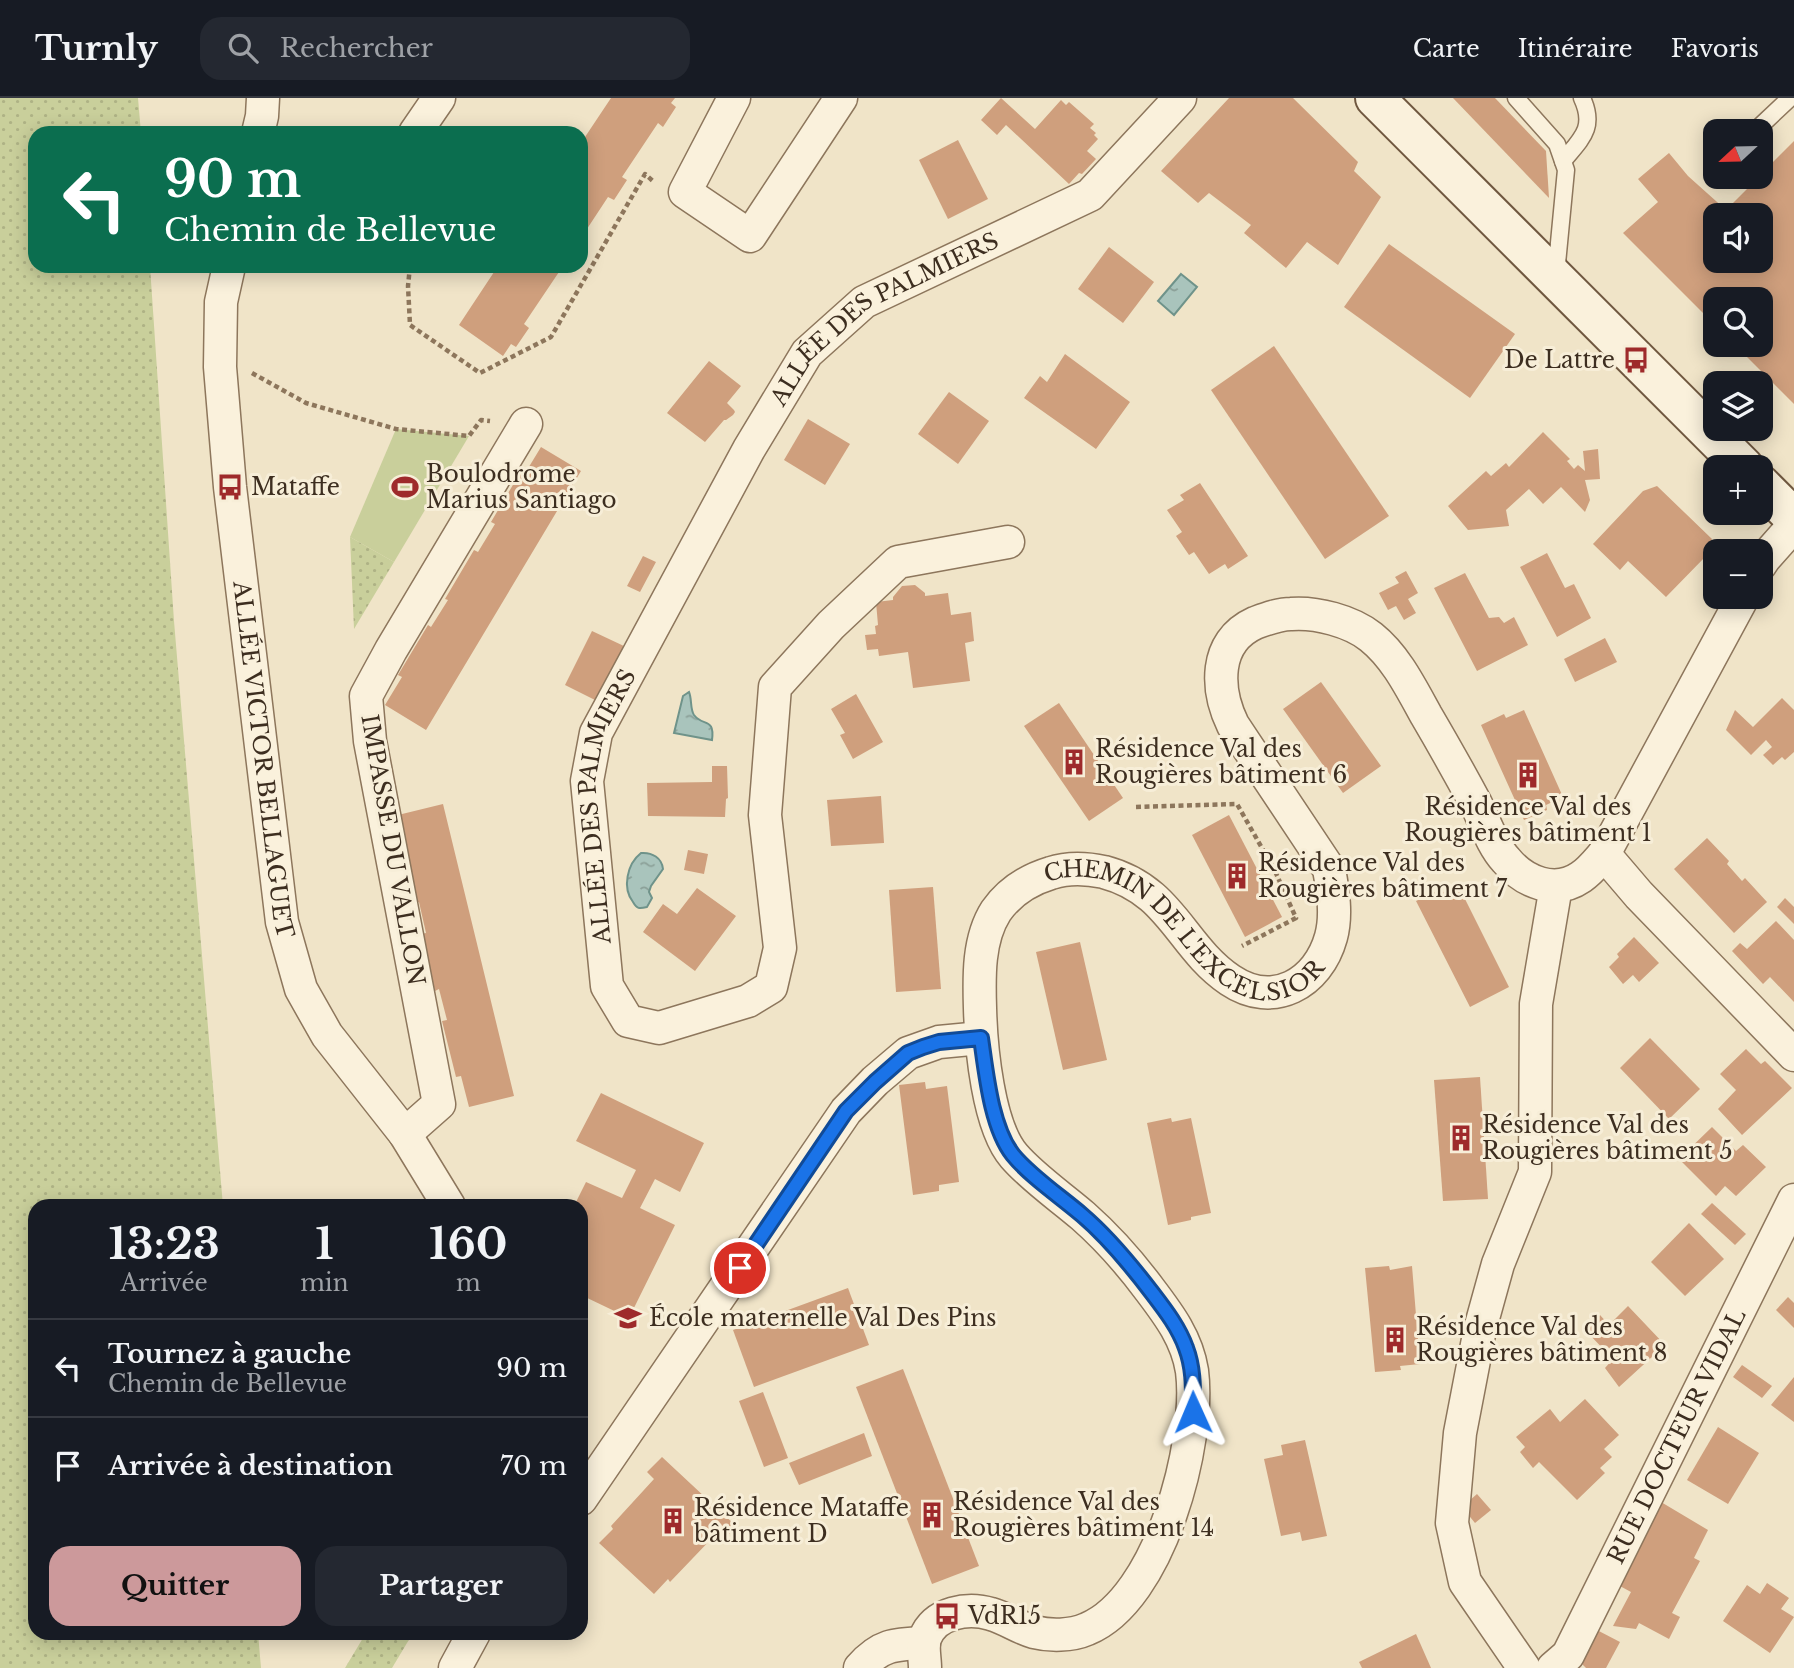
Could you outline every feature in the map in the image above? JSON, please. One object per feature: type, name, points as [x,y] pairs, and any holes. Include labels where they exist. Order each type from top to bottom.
[{"type":"main road","points":[[1375,98],[1732,455]]},
{"type":"main road","points":[[1773,497],[1794,517]]},
{"type":"street","points":[[260,126],[262,98]]},
{"type":"street","points":[[420,126],[439,98]]},
{"type":"street","points":[[734,98],[685,192],[750,236],[841,98]]},
{"type":"street","name":"ALLÉE DES PALMIERS","points":[[1008,542],[898,562],[831,625],[775,687],[765,815],[780,948],[771,987],[748,1001],[659,1028],[628,1021],[607,986],[587,781],[596,733],[755,438],[807,353],[864,302],[1090,195],[1180,98]]},
{"type":"street","name":"ALLÉE VICTOR BELLAGUET","points":[[227,273],[221,302],[220,367],[230,487],[282,922],[301,989],[327,1035],[405,1134],[445,1199]]},
{"type":"street","name":"IMPASSE DU VALLON","points":[[405,1134],[439,1104],[370,741],[366,696],[526,424]]},
{"type":"street","points":[[1773,549],[1794,525]]},
{"type":"street","points":[[1524,1668],[1465,1582],[1451,1523],[1460,1433],[1480,1329],[1497,1264],[1535,1172],[1536,1004],[1556,886],[1583,876],[1604,854],[1737,609]]},
{"type":"street","name":"CHEMIN DE L'EXCELSIOR","points":[[924,1655],[927,1633],[940,1620],[965,1611],[987,1613],[1029,1631],[1050,1635],[1088,1629],[1103,1620],[1140,1579],[1165,1534],[1184,1465],[1193,1412],[1191,1366],[1172,1319],[1120,1252],[1031,1172],[1007,1146],[992,1105],[981,1038],[980,973],[987,929],[997,909],[1016,888],[1029,880],[1072,868],[1098,871],[1136,885],[1149,893],[1214,965],[1230,980],[1246,988],[1262,993],[1286,990],[1298,984],[1317,966],[1328,945],[1334,919],[1329,869],[1233,725],[1224,704],[1222,689],[1223,659],[1232,640],[1245,628],[1268,618],[1290,614],[1305,614],[1354,626],[1384,649],[1403,674],[1465,782],[1504,859],[1534,882],[1556,886]]},
{"type":"street","points":[[1604,854],[1639,895],[1794,1055]]},
{"type":"street","points":[[588,1489],[846,1111],[908,1053],[939,1042],[981,1038]]},
{"type":"street","name":"RUE DOCTEUR VIDAL","points":[[1553,1668],[1568,1655],[1794,1199]]},
{"type":"street","points":[[455,1668],[470,1640]]},
{"type":"street","points":[[860,1668],[881,1649],[896,1644],[924,1655]]},
{"type":"lane","points":[[1516,98],[1557,144],[1566,170],[1556,280]]},
{"type":"lane","points":[[1563,161],[1587,130],[1589,120],[1582,98]]},
{"type":"lane","points":[[1768,119],[1790,98]]},
{"type":"path","points":[[588,273],[645,174],[669,194],[685,192]]},
{"type":"path","points":[[409,273],[410,325],[480,373],[551,337],[588,273]]},
{"type":"path","points":[[249,372],[306,403],[396,429],[469,436],[481,420],[526,424]]},
{"type":"path","points":[[1136,807],[1237,804],[1275,871],[1296,918],[1241,947]]},
{"type":"green space","points":[[0,98],[138,98],[140,126],[28,126],[28,273],[150,273],[174,621],[222,1199],[28,1199],[28,1640],[259,1640],[261,1668],[0,1668]]},
{"type":"green space","name":"Boulodrome Marius Santiago","points":[[396,429],[469,436],[394,562],[350,537]]},
{"type":"green space","points":[[350,537],[394,562],[354,629]]},
{"type":"green space","points":[[362,1640],[409,1640],[392,1668],[345,1668]]},
{"type":"water","points":[[1181,274],[1197,287],[1174,315],[1158,301]]},
{"type":"water","points":[[689,692],[693,713],[697,719],[710,725],[712,740],[674,733],[683,696]]},
{"type":"water","points":[[641,853],[656,856],[663,869],[651,886],[649,892],[652,898],[647,907],[640,908],[630,896],[627,883],[632,863]]},
{"type":"building","points":[[611,98],[675,98],[671,103],[676,107],[663,127],[658,123],[622,177],[627,180],[614,200],[608,197],[588,227],[588,132]]},
{"type":"building","points":[[1001,98],[1035,129],[1061,100],[1066,105],[1069,102],[1094,124],[1090,128],[1098,139],[1087,151],[1096,159],[1069,184],[1006,125],[997,135],[981,120]]},
{"type":"building","points":[[1229,98],[1293,98],[1358,162],[1354,171],[1381,197],[1338,265],[1307,242],[1286,268],[1244,233],[1251,225],[1209,193],[1198,203],[1161,171]]},
{"type":"building","points":[[1453,98],[1495,98],[1546,151],[1549,198]]},
{"type":"building","points":[[958,140],[988,199],[948,219],[919,160]]},
{"type":"building","points":[[1794,141],[1794,404],[1773,383],[1773,371],[1761,371],[1747,357],[1773,357],[1773,287],[1703,287],[1703,313],[1623,233],[1658,202],[1638,179],[1669,153],[1688,176],[1718,203],[1703,203],[1703,273],[1773,273],[1773,203],[1733,203],[1747,189],[1773,189],[1773,162]]},
{"type":"building","points":[[1389,244],[1515,334],[1470,398],[1344,307]]},
{"type":"building","points":[[1109,247],[1154,282],[1123,323],[1078,289]]},
{"type":"building","points":[[493,273],[558,273],[524,324],[529,328],[516,347],[511,344],[503,356],[459,325]]},
{"type":"building","points":[[1274,346],[1389,516],[1325,559],[1211,390]]},
{"type":"building","points":[[1065,354],[1130,402],[1096,449],[1024,398],[1040,376],[1047,382]]},
{"type":"building","points":[[709,361],[741,386],[727,403],[735,412],[724,420],[705,442],[667,413]]},
{"type":"building","points":[[949,392],[989,421],[958,464],[918,434]]},
{"type":"building","points":[[808,419],[850,444],[825,485],[784,460]]},
{"type":"building","points":[[1543,432],[1570,459],[1567,461],[1574,469],[1578,465],[1585,471],[1583,451],[1598,449],[1600,479],[1585,480],[1590,500],[1585,512],[1561,487],[1543,504],[1529,489],[1506,510],[1509,526],[1468,530],[1448,506],[1486,471],[1491,476],[1506,463],[1509,467]]},
{"type":"building","points":[[541,447],[581,471],[426,730],[385,705],[402,677],[398,675],[428,625],[431,627],[474,550],[478,552],[495,524],[491,522],[520,473],[524,475]]},
{"type":"building","points":[[1200,483],[1248,556],[1228,569],[1225,564],[1209,574],[1194,552],[1189,555],[1176,536],[1182,532],[1167,510],[1184,500],[1180,495]]},
{"type":"building","points":[[1657,486],[1712,539],[1703,539],[1703,559],[1666,597],[1628,561],[1620,570],[1593,544],[1643,491]]},
{"type":"building","points":[[1547,553],[1565,588],[1574,584],[1591,618],[1557,637],[1520,567]]},
{"type":"building","points":[[643,556],[656,562],[640,592],[627,586]]},
{"type":"building","points":[[1406,571],[1418,593],[1408,599],[1416,613],[1404,620],[1396,606],[1388,610],[1379,593],[1399,583],[1395,577]]},
{"type":"building","points":[[1465,573],[1489,618],[1499,617],[1504,623],[1514,617],[1528,645],[1477,671],[1434,588]]},
{"type":"building","points":[[915,585],[925,596],[948,593],[951,615],[971,612],[974,641],[965,643],[970,681],[913,688],[908,652],[879,656],[878,649],[867,650],[865,635],[876,634],[875,626],[878,625],[876,602],[893,600],[902,586]]},
{"type":"building","points":[[592,631],[626,647],[599,702],[565,685]]},
{"type":"building","points":[[1605,638],[1617,662],[1575,682],[1564,659]]},
{"type":"building","points":[[1321,682],[1381,766],[1343,793],[1283,709]]},
{"type":"building","points":[[856,694],[883,742],[853,759],[840,735],[845,733],[831,709]]},
{"type":"building","points":[[1782,698],[1794,710],[1794,752],[1773,765],[1763,755],[1772,747],[1766,740],[1751,755],[1726,730],[1735,710],[1753,727]]},
{"type":"building","name":"Résidence Val des Rougières bâtiment 6","points":[[1059,703],[1123,798],[1089,821],[1024,726]]},
{"type":"building","name":"Résidence Val des Rougières bâtiment 1","points":[[1524,710],[1563,797],[1546,805],[1547,810],[1524,820],[1481,725],[1504,714],[1506,718]]},
{"type":"building","points":[[712,766],[727,766],[728,798],[725,817],[648,816],[647,783],[712,782]]},
{"type":"building","points":[[881,796],[884,843],[831,846],[827,800]]},
{"type":"building","points":[[443,804],[514,1096],[469,1107],[461,1076],[456,1077],[442,1021],[447,1020],[439,989],[435,991],[421,934],[426,933],[419,902],[415,904],[398,815]]},
{"type":"building","name":"Résidence Val des Rougières bâtiment 7","points":[[1229,815],[1282,917],[1245,937],[1192,835]]},
{"type":"building","points":[[1707,838],[1729,861],[1727,864],[1742,881],[1745,878],[1767,902],[1734,933],[1674,869]]},
{"type":"building","points":[[688,850],[708,854],[704,874],[684,870]]},
{"type":"building","points":[[1458,885],[1509,987],[1470,1007],[1416,901]]},
{"type":"building","points":[[933,887],[941,989],[896,992],[889,890]]},
{"type":"building","points":[[697,888],[736,916],[695,971],[643,932],[663,904],[677,914]]},
{"type":"building","points":[[1785,898],[1794,907],[1794,924],[1777,907]]},
{"type":"building","points":[[1776,921],[1794,940],[1794,1002],[1770,977],[1763,984],[1732,951],[1740,943],[1747,949]]},
{"type":"building","points":[[1634,937],[1659,963],[1639,982],[1633,975],[1623,984],[1609,967],[1619,957],[1617,954]]},
{"type":"building","points":[[1080,942],[1107,1060],[1063,1070],[1036,952]]},
{"type":"building","points":[[1650,1038],[1700,1089],[1669,1119],[1620,1068]]},
{"type":"building","points":[[1746,1049],[1761,1064],[1765,1061],[1792,1088],[1742,1135],[1718,1109],[1736,1090],[1720,1074]]},
{"type":"building","name":"Résidence Val des Rougières bâtiment 5","points":[[1480,1077],[1488,1199],[1443,1201],[1434,1080]]},
{"type":"building","points":[[925,1082],[926,1089],[947,1086],[959,1182],[939,1185],[939,1191],[913,1195],[899,1085]]},
{"type":"building","points":[[601,1093],[704,1143],[680,1192],[655,1179],[640,1208],[675,1225],[629,1318],[588,1298],[588,1199],[578,1199],[586,1182],[622,1198],[636,1170],[576,1141]]},
{"type":"building","points":[[1171,1118],[1172,1122],[1191,1118],[1211,1213],[1168,1225],[1147,1123]]},
{"type":"building","points":[[1712,1127],[1736,1151],[1743,1145],[1766,1167],[1736,1196],[1725,1186],[1716,1196],[1679,1159]]},
{"type":"building","points":[[1712,1203],[1746,1234],[1735,1245],[1701,1214]]},
{"type":"building","points":[[1689,1223],[1724,1259],[1685,1296],[1651,1262]]},
{"type":"building","name":"Résidence Val des Rougières bâtiment 8","points":[[1389,1266],[1390,1270],[1412,1266],[1420,1364],[1400,1366],[1401,1370],[1375,1372],[1365,1268]]},
{"type":"building","points":[[848,1288],[869,1345],[754,1387],[733,1330]]},
{"type":"building","points":[[1788,1297],[1794,1303],[1794,1328],[1776,1310]]},
{"type":"building","points":[[1628,1306],[1665,1345],[1619,1387],[1605,1368],[1613,1359],[1585,1330],[1600,1315],[1609,1325]]},
{"type":"building","points":[[1742,1365],[1772,1386],[1762,1398],[1733,1377]]},
{"type":"building","name":"Résidence Val des Rougières bâtiment 14","points":[[903,1369],[979,1566],[932,1584],[856,1387]]},
{"type":"building","points":[[1794,1377],[1794,1422],[1771,1405]]},
{"type":"building","points":[[763,1392],[788,1458],[764,1467],[739,1401]]},
{"type":"building","points":[[1585,1399],[1619,1435],[1604,1449],[1612,1457],[1600,1468],[1605,1473],[1577,1500],[1539,1462],[1533,1468],[1520,1452],[1525,1447],[1516,1437],[1550,1409],[1560,1422]]},
{"type":"building","points":[[1718,1427],[1759,1453],[1728,1504],[1687,1480]]},
{"type":"building","points":[[864,1433],[872,1456],[799,1485],[789,1463]]},
{"type":"building","points":[[1305,1440],[1327,1536],[1302,1541],[1300,1532],[1281,1536],[1264,1459],[1283,1455],[1281,1445]]},
{"type":"building","name":"Résidence Mataffe bâtiment D","points":[[662,1457],[736,1526],[723,1541],[715,1535],[670,1582],[668,1579],[654,1594],[599,1543],[654,1479],[647,1472]]},
{"type":"building","points":[[1477,1494],[1491,1510],[1475,1523],[1462,1507]]},
{"type":"building","points":[[1661,1502],[1708,1530],[1694,1558],[1700,1561],[1672,1613],[1680,1617],[1669,1639],[1639,1623],[1636,1629],[1613,1626],[1631,1592],[1618,1585]]},
{"type":"building","points":[[1767,1583],[1789,1598],[1781,1609],[1794,1617],[1770,1653],[1723,1621],[1747,1585],[1760,1594]]},
{"type":"building","points":[[1595,1629],[1620,1642],[1606,1668],[1586,1668],[1579,1661]]},
{"type":"building","points":[[1416,1634],[1431,1668],[1362,1668],[1359,1662]]},
{"type":"place","name":"De Lattre","points":[[1636,360]]},
{"type":"place","name":"Mataffe","points":[[230,487]]},
{"type":"place","name":"Boulodrome Marius Santiago","points":[[405,487]]},
{"type":"place","name":"Résidence Val des Rougières bâtiment 6","points":[[1074,762]]},
{"type":"place","name":"Résidence Val des Rougières bâtiment 1","points":[[1528,775]]},
{"type":"place","name":"Résidence Val des Rougières bâtiment 7","points":[[1237,876]]},
{"type":"place","name":"Résidence Val des Rougières bâtiment 5","points":[[1461,1138]]},
{"type":"place","name":"École maternelle Val Des Pins","points":[[628,1318]]},
{"type":"place","name":"Résidence Val des Rougières bâtiment 8","points":[[1395,1340]]},
{"type":"place","name":"Résidence Val des Rougières bâtiment 14","points":[[932,1515]]},
{"type":"place","name":"Résidence Mataffe bâtiment D","points":[[673,1521]]},
{"type":"place","name":"VdR15","points":[[947,1616]]},
{"type":"route","points":[[740,1268],[846,1111],[875,1082],[908,1053],[939,1042],[981,1038],[990,1097],[1007,1146],[1014,1156],[1105,1236],[1128,1260],[1172,1319],[1191,1366],[1193,1412]]}]
